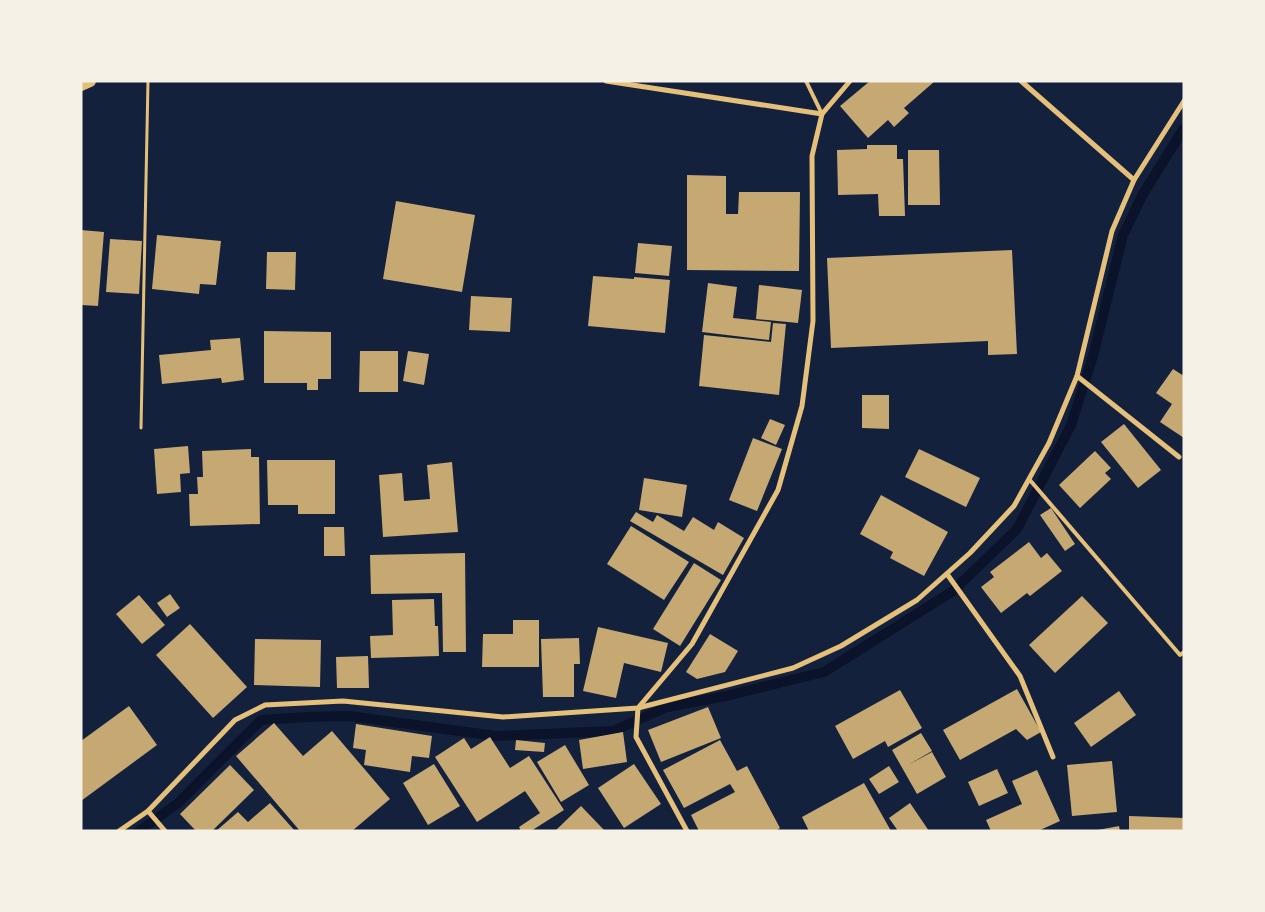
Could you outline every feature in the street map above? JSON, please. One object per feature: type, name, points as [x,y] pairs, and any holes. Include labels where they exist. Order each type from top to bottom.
[{"type":"main road","points":[[81,86],[90,81]]},
{"type":"street","points":[[606,81],[822,114]]},
{"type":"street","points":[[687,831],[636,737],[638,708],[692,644],[778,490],[802,406],[813,321],[812,156],[822,114],[850,81]]},
{"type":"street","points":[[1021,81],[1134,180]]},
{"type":"street","points":[[119,831],[148,811],[235,720],[265,705],[343,701],[503,717],[638,708],[794,668],[841,646],[917,600],[970,553],[1014,506],[1049,443],[1077,376],[1112,231],[1134,180],[1184,101]]},
{"type":"street","points":[[1077,376],[1182,455]]},
{"type":"street","points":[[947,574],[1020,676],[1053,757]]},
{"type":"street","points":[[148,811],[165,831]]},
{"type":"lane","points":[[806,81],[822,114]]},
{"type":"lane","points":[[1029,479],[1180,655],[1184,652]]},
{"type":"path","points":[[141,428],[148,81]]},
{"type":"building","points":[[870,81],[935,81],[904,108],[909,113],[894,127],[888,120],[868,138],[840,106]]},
{"type":"building","points":[[867,145],[897,145],[897,159],[903,159],[905,216],[879,216],[878,194],[838,195],[837,150],[867,149]]},
{"type":"building","points":[[908,150],[939,150],[940,205],[908,205]]},
{"type":"building","points":[[687,175],[726,176],[726,214],[738,214],[739,192],[800,192],[799,271],[687,270]]},
{"type":"building","points":[[396,201],[475,215],[462,292],[383,279]]},
{"type":"building","points":[[81,230],[104,232],[98,306],[81,305]]},
{"type":"building","points":[[157,235],[221,241],[216,285],[200,284],[199,294],[152,289]]},
{"type":"building","points":[[110,239],[142,241],[139,294],[106,292]]},
{"type":"building","points":[[638,243],[672,246],[669,276],[635,273]]},
{"type":"building","points":[[1012,250],[1017,354],[988,355],[988,341],[831,348],[827,258]]},
{"type":"building","points":[[267,252],[296,252],[295,290],[266,289]]},
{"type":"building","points":[[593,276],[670,280],[665,333],[588,326]]},
{"type":"building","points":[[708,283],[737,287],[733,318],[771,322],[769,340],[702,332]]},
{"type":"building","points":[[759,285],[802,290],[798,323],[756,319]]},
{"type":"building","points":[[471,296],[512,298],[510,332],[469,330]]},
{"type":"building","points":[[773,323],[786,324],[779,395],[699,386],[704,335],[771,342]]},
{"type":"building","points":[[264,331],[331,332],[331,379],[318,379],[318,390],[307,390],[307,383],[264,383]]},
{"type":"building","points":[[240,338],[244,380],[222,383],[221,378],[162,384],[159,355],[211,350],[210,340]]},
{"type":"building","points":[[360,351],[398,351],[398,392],[359,392]]},
{"type":"building","points":[[408,351],[429,354],[424,385],[403,381]]},
{"type":"building","points":[[1173,369],[1184,376],[1184,438],[1160,422],[1172,404],[1156,393]]},
{"type":"building","points":[[862,395],[889,395],[889,429],[862,428]]},
{"type":"building","points":[[770,419],[785,425],[776,445],[761,438]]},
{"type":"building","points":[[1124,424],[1161,470],[1138,488],[1101,442]]},
{"type":"building","points":[[753,438],[782,449],[757,511],[729,500]]},
{"type":"building","points":[[188,446],[190,473],[180,474],[181,492],[157,494],[154,449]]},
{"type":"building","points":[[251,449],[251,457],[259,457],[260,524],[190,526],[189,494],[198,494],[197,477],[203,477],[202,451]]},
{"type":"building","points":[[919,449],[980,478],[966,507],[905,477]]},
{"type":"building","points":[[1095,451],[1111,468],[1105,473],[1111,479],[1080,508],[1059,485]]},
{"type":"building","points":[[267,460],[335,460],[335,514],[298,514],[298,505],[268,505]]},
{"type":"building","points":[[452,462],[458,532],[383,537],[379,475],[402,473],[404,501],[430,499],[427,465]]},
{"type":"building","points":[[644,478],[687,485],[682,517],[639,510]]},
{"type":"building","points":[[881,495],[948,532],[924,576],[890,558],[893,552],[860,534]]},
{"type":"building","points":[[1051,508],[1075,544],[1065,551],[1040,515]]},
{"type":"building","points":[[636,512],[653,522],[657,515],[684,531],[693,517],[714,530],[718,522],[744,538],[723,575],[630,521]]},
{"type":"building","points":[[631,526],[689,562],[664,600],[607,564]]},
{"type":"building","points":[[324,527],[344,527],[345,556],[324,556]]},
{"type":"building","points":[[1029,542],[1041,558],[1047,553],[1062,571],[1030,596],[1027,593],[1001,613],[981,587],[994,577],[990,572]]},
{"type":"building","points":[[465,553],[466,652],[443,652],[442,593],[371,594],[370,555]]},
{"type":"building","points":[[694,563],[721,580],[680,646],[653,629]]},
{"type":"building","points":[[170,594],[180,608],[167,617],[157,603]]},
{"type":"building","points":[[139,595],[165,625],[142,644],[116,614]]},
{"type":"building","points":[[1082,596],[1108,623],[1055,673],[1029,645]]},
{"type":"building","points":[[434,599],[435,626],[438,626],[439,656],[371,658],[370,636],[393,635],[392,600]]},
{"type":"building","points":[[513,620],[539,620],[539,667],[482,667],[483,634],[513,634]]},
{"type":"building","points":[[190,624],[247,687],[213,718],[156,655]]},
{"type":"building","points":[[598,627],[668,643],[661,672],[624,663],[616,698],[583,691]]},
{"type":"building","points":[[710,634],[738,651],[725,672],[697,679],[686,672]]},
{"type":"building","points":[[579,638],[580,664],[574,664],[574,697],[543,697],[541,639]]},
{"type":"building","points":[[255,639],[321,640],[320,687],[254,685]]},
{"type":"building","points":[[368,656],[369,688],[337,688],[336,657]]},
{"type":"building","points":[[1017,689],[1041,732],[1027,740],[1016,729],[960,760],[943,730]]},
{"type":"building","points":[[900,690],[922,728],[888,747],[885,741],[853,759],[835,726]]},
{"type":"building","points":[[1119,691],[1136,715],[1091,747],[1074,723]]},
{"type":"building","points":[[129,706],[157,745],[81,801],[81,741]]},
{"type":"building","points":[[708,707],[721,738],[661,762],[648,730]]},
{"type":"building","points":[[274,723],[303,756],[332,731],[390,799],[352,831],[300,831],[236,756]]},
{"type":"building","points":[[356,724],[432,736],[429,758],[412,756],[410,772],[364,765],[366,750],[353,748]]},
{"type":"building","points":[[623,732],[627,762],[583,769],[579,740]]},
{"type":"building","points":[[921,733],[932,751],[908,765],[932,752],[946,777],[917,794],[892,750]]},
{"type":"building","points":[[490,737],[510,768],[529,756],[564,810],[531,831],[521,831],[519,827],[540,813],[525,791],[477,822],[435,757],[464,738],[471,749]]},
{"type":"building","points":[[516,740],[545,743],[544,752],[515,750]]},
{"type":"building","points":[[720,740],[737,771],[747,766],[780,828],[776,831],[699,831],[691,815],[735,792],[730,784],[684,808],[663,770]]},
{"type":"building","points":[[565,745],[589,785],[561,802],[537,762]]},
{"type":"building","points":[[1112,761],[1117,812],[1072,816],[1067,765]]},
{"type":"building","points":[[434,764],[460,806],[428,825],[403,783]]},
{"type":"building","points":[[634,764],[661,804],[624,828],[598,788]]},
{"type":"building","points":[[230,765],[254,790],[212,831],[196,831],[180,814]]},
{"type":"building","points":[[889,766],[899,782],[879,794],[869,779]]},
{"type":"building","points":[[997,769],[1008,793],[979,806],[968,782]]},
{"type":"building","points":[[1037,770],[1060,821],[1038,831],[991,831],[986,820],[1022,804],[1012,781]]},
{"type":"building","points":[[864,783],[891,831],[809,831],[802,817]]},
{"type":"building","points":[[270,803],[295,831],[216,831],[238,812],[248,822]]},
{"type":"building","points":[[910,803],[929,831],[898,831],[889,818]]},
{"type":"building","points":[[581,806],[605,831],[555,831]]},
{"type":"building","points":[[1129,816],[1184,818],[1184,831],[1129,831]]},
{"type":"building","points":[[1119,826],[1120,831],[1098,831],[1098,830]]},
{"type":"waterway","points":[[139,831],[178,803],[261,720],[349,716],[496,736],[613,731],[667,707],[726,696],[824,672],[953,591],[1017,529],[1071,425],[1093,356],[1123,235],[1143,194],[1184,128]]}]
